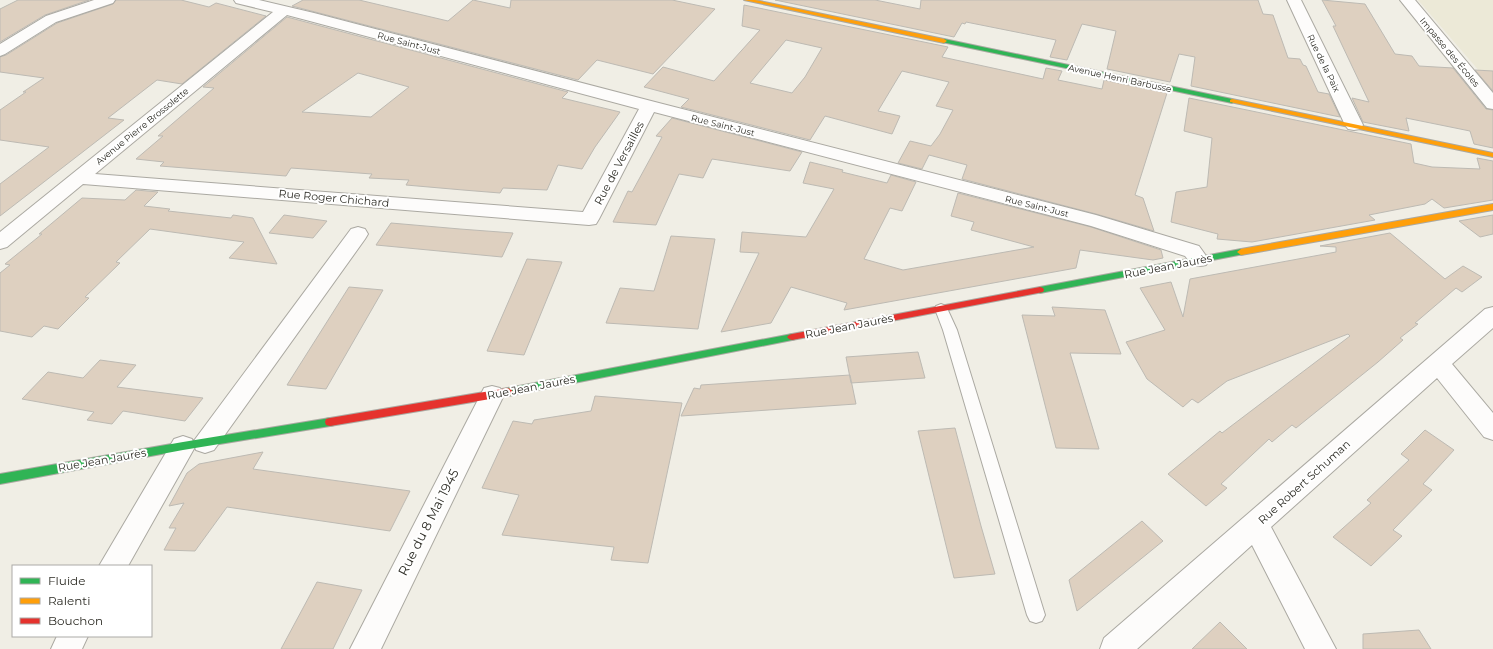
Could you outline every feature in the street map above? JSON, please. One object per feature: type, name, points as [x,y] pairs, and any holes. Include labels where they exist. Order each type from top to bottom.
[{"type":"street","points":[[0,52],[51,19],[108,0]]},
{"type":"street","name":"Rue Saint-Just","points":[[242,0],[1096,221],[1192,251],[1199,260]]},
{"type":"street","name":"Avenue Henri Barbusse","points":[[747,0],[1493,155]]},
{"type":"street","name":"Rue de la Paix","points":[[1294,0],[1354,125]]},
{"type":"street","name":"Impasse des Écoles","points":[[1407,0],[1493,104]]},
{"type":"street","name":"Avenue Pierre Brossolette","points":[[0,242],[284,10]]},
{"type":"street","name":"Rue de Versailles","points":[[589,219],[649,106]]},
{"type":"street","name":"Rue Roger Chichard","points":[[78,178],[589,219]]},
{"type":"street","name":"Rue Jean Jaurès","points":[[0,479],[194,444],[492,396],[599,373],[1199,260],[1493,207]]},
{"type":"street","points":[[114,565],[194,444],[358,234]]},
{"type":"street","name":"Rue Robert Schuman","points":[[1115,649],[1493,315]]},
{"type":"street","points":[[1438,362],[1493,430]]},
{"type":"street","name":"Rue du 8 Mai 1945","points":[[365,649],[492,396]]},
{"type":"street","points":[[1256,525],[1321,649]]},
{"type":"street","points":[[66,649],[72,637]]},
{"type":"lane","points":[[941,309],[950,330],[1036,615]]},
{"type":"shaded area","points":[[1418,0],[1493,0],[1493,87],[1462,51]]},
{"type":"building","points":[[18,0],[89,0],[45,15],[0,42],[0,9]]},
{"type":"building","points":[[116,0],[181,0],[209,7],[216,3],[266,16],[182,84],[157,80],[108,118],[124,120],[0,216],[0,184],[49,147],[0,140],[0,110],[44,78],[0,72],[0,57],[6,55],[57,23],[113,4]]},
{"type":"building","points":[[303,0],[359,0],[448,21],[473,0],[510,8],[511,0],[672,0],[715,9],[653,74],[597,60],[578,80],[292,6]]},
{"type":"building","points":[[775,0],[875,0],[920,9],[921,0],[1258,0],[1263,14],[1273,15],[1288,58],[1300,59],[1303,65],[1306,66],[1318,92],[1329,94],[1340,117],[1191,86],[1195,57],[1179,54],[1170,82],[1107,69],[1116,31],[1082,24],[1067,60],[1050,57],[1056,40],[966,22],[965,24],[962,23],[954,37]]},
{"type":"building","points":[[1322,0],[1365,4],[1395,54],[1412,56],[1419,66],[1453,68],[1486,109],[1493,110],[1493,148],[1474,144],[1470,131],[1406,118],[1409,131],[1363,122],[1352,98],[1369,102],[1333,26],[1336,26]]},
{"type":"building","points":[[744,5],[948,47],[942,57],[1043,79],[1046,68],[1062,71],[1058,80],[1102,89],[1104,80],[1167,93],[1135,195],[1143,198],[1154,231],[1096,214],[962,179],[967,165],[929,155],[922,169],[898,163],[910,141],[931,146],[940,134],[953,110],[936,106],[949,82],[902,71],[878,111],[900,116],[892,134],[825,116],[810,140],[681,107],[689,99],[644,87],[663,67],[714,81],[760,30],[742,26]],"holes":[[[786,40],[822,48],[805,77],[792,93],[750,83]]]},
{"type":"building","points":[[287,17],[568,92],[562,98],[620,112],[595,147],[582,169],[558,165],[547,190],[503,188],[500,193],[406,185],[409,180],[369,178],[372,174],[291,168],[286,176],[160,166],[164,162],[136,159],[163,136],[158,136],[214,88],[203,87]],"holes":[[[358,73],[409,87],[371,117],[302,112]]]},
{"type":"building","points":[[1475,70],[1493,71],[1493,91]]},
{"type":"building","points":[[1189,98],[1411,144],[1414,163],[1432,167],[1480,169],[1477,158],[1493,161],[1493,200],[1444,208],[1432,199],[1425,204],[1369,215],[1375,220],[1252,242],[1217,239],[1218,234],[1171,222],[1176,192],[1207,187],[1212,138],[1184,131]]},
{"type":"building","points":[[672,118],[802,152],[790,171],[712,159],[703,178],[679,174],[656,225],[613,222],[628,191],[632,192],[662,137],[656,136]]},
{"type":"building","points":[[810,162],[843,170],[842,172],[887,183],[891,175],[916,182],[902,211],[890,208],[864,259],[903,270],[1034,247],[971,230],[974,222],[951,216],[958,193],[1091,227],[1161,250],[1163,258],[1153,260],[1080,250],[1076,268],[844,310],[847,303],[791,287],[771,323],[721,332],[759,253],[740,252],[742,232],[806,237],[834,189],[803,183]]},
{"type":"building","points":[[136,190],[158,192],[144,206],[170,209],[168,211],[231,218],[233,215],[253,218],[277,264],[229,258],[244,242],[150,229],[116,262],[120,263],[85,297],[89,298],[58,329],[44,326],[32,337],[0,331],[0,273],[10,265],[5,264],[42,234],[39,234],[82,198],[125,200]]},
{"type":"building","points":[[284,215],[327,221],[313,238],[269,233]]},
{"type":"building","points":[[1493,215],[1493,234],[1480,237],[1459,221]]},
{"type":"building","points":[[391,223],[513,233],[502,257],[376,245]]},
{"type":"building","points":[[1390,233],[1445,279],[1463,266],[1482,277],[1462,292],[1456,288],[1415,323],[1418,324],[1400,338],[1403,340],[1378,362],[1296,428],[1292,425],[1272,442],[1269,439],[1221,484],[1227,488],[1206,506],[1168,474],[1220,431],[1222,433],[1350,336],[1348,334],[1227,381],[1198,403],[1192,399],[1183,407],[1147,379],[1126,342],[1165,330],[1140,288],[1171,282],[1183,317],[1190,279],[1336,252],[1336,247],[1320,246]]},
{"type":"building","points":[[671,236],[715,239],[698,329],[606,323],[620,288],[654,291]]},
{"type":"building","points":[[527,259],[562,262],[524,355],[487,351]]},
{"type":"building","points":[[349,287],[383,290],[326,389],[287,385]]},
{"type":"building","points":[[1052,307],[1105,310],[1121,354],[1070,353],[1099,449],[1056,448],[1022,315],[1055,316]]},
{"type":"building","points":[[918,352],[925,378],[851,383],[846,357]]},
{"type":"building","points":[[100,360],[136,365],[117,387],[203,398],[185,421],[123,411],[112,424],[87,420],[94,412],[22,399],[48,372],[83,378]]},
{"type":"building","points":[[850,375],[856,404],[681,416],[694,388],[700,389],[701,385]]},
{"type":"building","points":[[595,396],[682,403],[648,563],[611,560],[614,547],[502,535],[519,495],[482,488],[513,421],[532,424],[534,420],[591,411]]},
{"type":"building","points":[[955,428],[995,574],[954,578],[918,431]]},
{"type":"building","points":[[1425,430],[1454,450],[1423,484],[1432,490],[1393,530],[1402,536],[1371,566],[1333,537],[1371,503],[1367,500],[1409,460],[1401,454]]},
{"type":"building","points":[[263,452],[253,469],[410,491],[390,531],[227,507],[195,551],[164,550],[176,528],[169,528],[184,503],[169,506],[187,473],[199,464]]},
{"type":"building","points":[[1142,521],[1163,541],[1077,611],[1069,580]]},
{"type":"building","points":[[317,582],[362,590],[333,649],[281,649]]},
{"type":"building","points":[[1220,622],[1247,649],[1192,649]]},
{"type":"building","points":[[1419,630],[1431,649],[1363,649],[1363,634]]},
{"type":"traffic: fast","points":[[944,41],[1232,101]]},
{"type":"traffic: fast","points":[[1040,290],[1241,252]]},
{"type":"traffic: fast","points":[[508,392],[792,337]]},
{"type":"traffic: fast","points":[[0,479],[183,446],[330,422]]},
{"type":"traffic: slow","points":[[747,0],[944,41]]},
{"type":"traffic: slow","points":[[1232,101],[1493,155]]},
{"type":"traffic: slow","points":[[1241,252],[1493,207]]},
{"type":"traffic: jam","points":[[792,337],[1040,290]]},
{"type":"traffic: jam","points":[[330,422],[508,392]]}]
